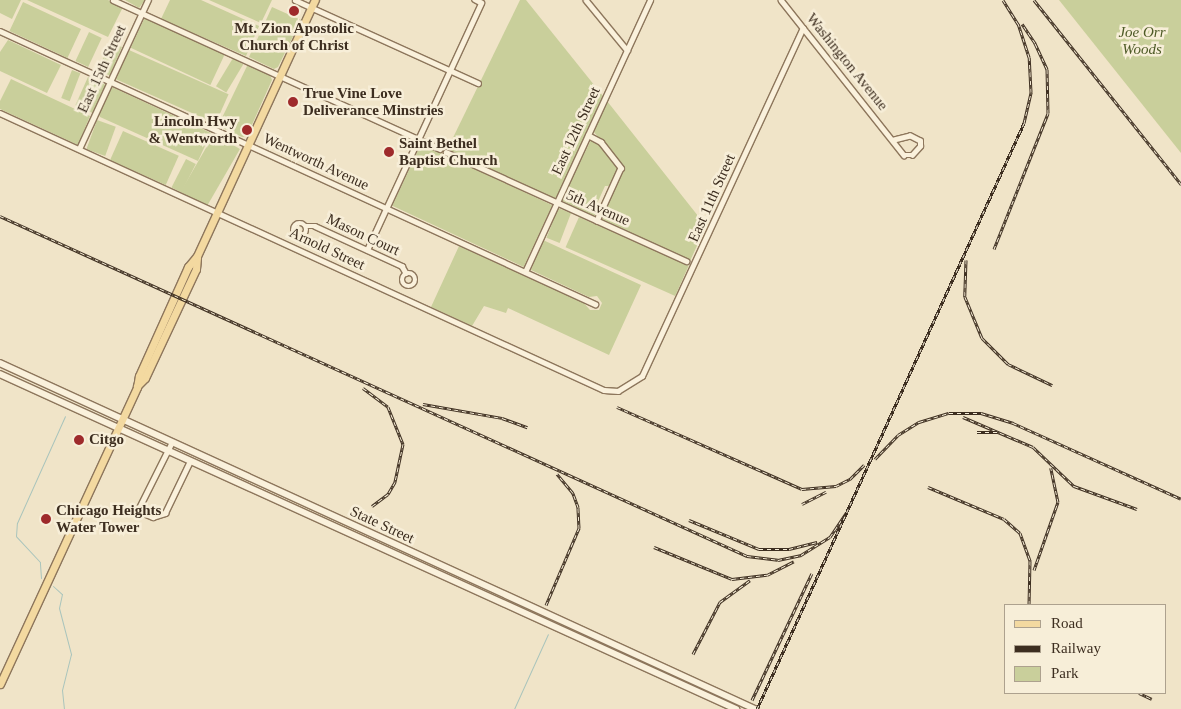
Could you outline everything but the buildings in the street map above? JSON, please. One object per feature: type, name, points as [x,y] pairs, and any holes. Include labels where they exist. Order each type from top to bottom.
[{"type":"main road","points":[[0,684],[137,387],[139,376],[182,281],[197,256],[315,0]]},
{"type":"street","points":[[113,0],[440,149]]},
{"type":"street","name":"East 15th Street","points":[[79,149],[148,0]]},
{"type":"street","points":[[294,0],[478,83]]},
{"type":"street","points":[[367,250],[482,3],[475,0]]},
{"type":"street","points":[[586,0],[627,50]]},
{"type":"street","name":"East 12th Street","points":[[525,272],[650,0]]},
{"type":"street","name":"Washington Avenue","points":[[781,0],[904,155],[912,155],[920,146],[920,141],[910,136],[894,140]]},
{"type":"street","name":"East 11th Street","points":[[642,376],[803,28]]},
{"type":"street","name":"Wentworth Avenue","points":[[0,31],[595,304]]},
{"type":"street","name":"Arnold Street","points":[[0,113],[604,390],[618,391],[642,376]]},
{"type":"street","points":[[588,135],[603,144],[621,168],[597,221]]},
{"type":"street","name":"5th Avenue","points":[[446,152],[686,261]]},
{"type":"street","name":"Mason Court","points":[[306,226],[315,226],[402,266],[406,273]]},
{"type":"street","name":"State Street","points":[[0,363],[755,709]]},
{"type":"street","name":"State Street","points":[[0,374],[736,709]]},
{"type":"street","points":[[172,443],[139,509],[153,517],[164,513],[190,461]]},
{"type":"green space","points":[[0,0],[21,0],[12,19],[0,13]]},
{"type":"green space","points":[[27,0],[108,0],[123,7],[108,37]]},
{"type":"green space","points":[[125,0],[145,0],[139,8]]},
{"type":"green space","points":[[170,0],[201,0],[259,26],[246,56],[161,19]]},
{"type":"green space","points":[[209,0],[272,0],[261,23]]},
{"type":"green space","points":[[520,0],[526,0],[603,96],[556,199],[447,150]]},
{"type":"green space","name":"Joe Orr Woods","points":[[1059,0],[1181,0],[1181,153]]},
{"type":"green space","points":[[23,2],[81,29],[67,58],[9,31]]},
{"type":"green space","points":[[272,7],[301,20],[278,67],[274,69],[249,57]]},
{"type":"green space","points":[[145,17],[225,54],[210,85],[131,48]]},
{"type":"green space","points":[[89,32],[102,38],[88,67],[75,61]]},
{"type":"green space","points":[[8,40],[61,65],[47,93],[0,71],[0,52]]},
{"type":"green space","points":[[110,42],[122,47],[110,76],[98,71]]},
{"type":"green space","points":[[129,50],[229,94],[216,124],[116,79]]},
{"type":"green space","points":[[233,58],[243,64],[226,92],[216,86]]},
{"type":"green space","points":[[248,64],[270,75],[272,80],[247,136],[242,137],[218,126]]},
{"type":"green space","points":[[72,70],[80,73],[70,101],[61,98]]},
{"type":"green space","points":[[88,77],[106,85],[94,113],[75,105]]},
{"type":"green space","points":[[11,79],[90,116],[78,145],[0,109],[0,101]]},
{"type":"green space","points":[[112,87],[211,133],[198,161],[100,117],[99,115]]},
{"type":"green space","points":[[607,101],[706,226],[690,261],[602,219],[624,167],[593,131]]},
{"type":"green space","points":[[97,120],[116,127],[105,156],[86,149]]},
{"type":"green space","points":[[123,131],[179,156],[166,185],[110,160]]},
{"type":"green space","points":[[214,134],[240,149],[206,207],[180,192]]},
{"type":"green space","points":[[591,140],[599,144],[618,168],[610,186],[605,186],[596,206],[600,208],[594,217],[561,200]]},
{"type":"green space","points":[[421,144],[552,205],[524,267],[392,206]]},
{"type":"green space","points":[[186,159],[196,164],[181,193],[171,188]]},
{"type":"green space","points":[[558,208],[571,213],[560,243],[547,238]]},
{"type":"green space","points":[[579,217],[689,266],[675,296],[566,247]]},
{"type":"green space","points":[[543,240],[641,285],[609,355],[508,308],[506,313],[484,306],[472,326],[431,307],[459,246],[583,302],[590,310],[599,310],[602,303],[597,296],[589,297],[531,270]]},
{"type":"waterway","points":[[41,578],[40,562],[16,536],[17,523],[65,416]]},
{"type":"waterway","points":[[53,586],[62,594],[59,608],[71,654],[62,690],[64,709]]},
{"type":"waterway","points":[[514,709],[548,634]]},
{"type":"railway","points":[[757,709],[1024,123],[1031,92],[1029,57],[1018,24],[1003,0]]},
{"type":"railway","points":[[1034,0],[1181,184]]},
{"type":"railway","points":[[994,249],[1048,113],[1047,69],[1035,43],[1022,24]]},
{"type":"railway","points":[[0,216],[747,556],[778,560],[801,555],[830,537],[846,513]]},
{"type":"railway","points":[[966,260],[965,297],[982,338],[1008,364],[1052,385]]},
{"type":"railway","points":[[363,388],[388,407],[403,444],[395,482],[388,494],[372,506]]},
{"type":"railway","points":[[423,404],[502,418],[527,427]]},
{"type":"railway","points":[[617,407],[802,489],[836,486],[850,479],[864,465]]},
{"type":"railway","points":[[875,459],[898,435],[919,422],[949,413],[981,413],[1013,423],[1181,499]]},
{"type":"railway","points":[[963,417],[1033,447],[1074,486],[1137,509]]},
{"type":"railway","points":[[977,432],[997,432]]},
{"type":"railway","points":[[1034,570],[1058,502],[1051,468]]},
{"type":"railway","points":[[546,605],[579,528],[578,507],[573,493],[557,474]]},
{"type":"railway","points":[[928,487],[1004,519],[1020,533],[1030,561],[1029,604]]},
{"type":"railway","points":[[802,504],[826,492]]},
{"type":"railway","points":[[689,520],[759,549],[789,549],[817,542]]},
{"type":"railway","points":[[654,547],[732,579],[767,575],[794,561]]},
{"type":"railway","points":[[752,700],[812,573]]},
{"type":"railway","points":[[693,654],[720,602],[750,580]]},
{"type":"railway","points":[[1141,694],[1152,699]]},
{"type":"place","name":"Mt. Zion Apostolic Church of Christ","points":[[294,11]]},
{"type":"place","name":"True Vine Love Deliverance Minstries","points":[[293,102]]},
{"type":"place","name":"Lincoln Hwy & Wentworth","points":[[247,130]]},
{"type":"place","name":"Saint Bethel Baptist Church","points":[[389,152]]},
{"type":"place","name":"Citgo","points":[[79,440]]},
{"type":"place","name":"Chicago Heights Water Tower","points":[[46,519]]}]
